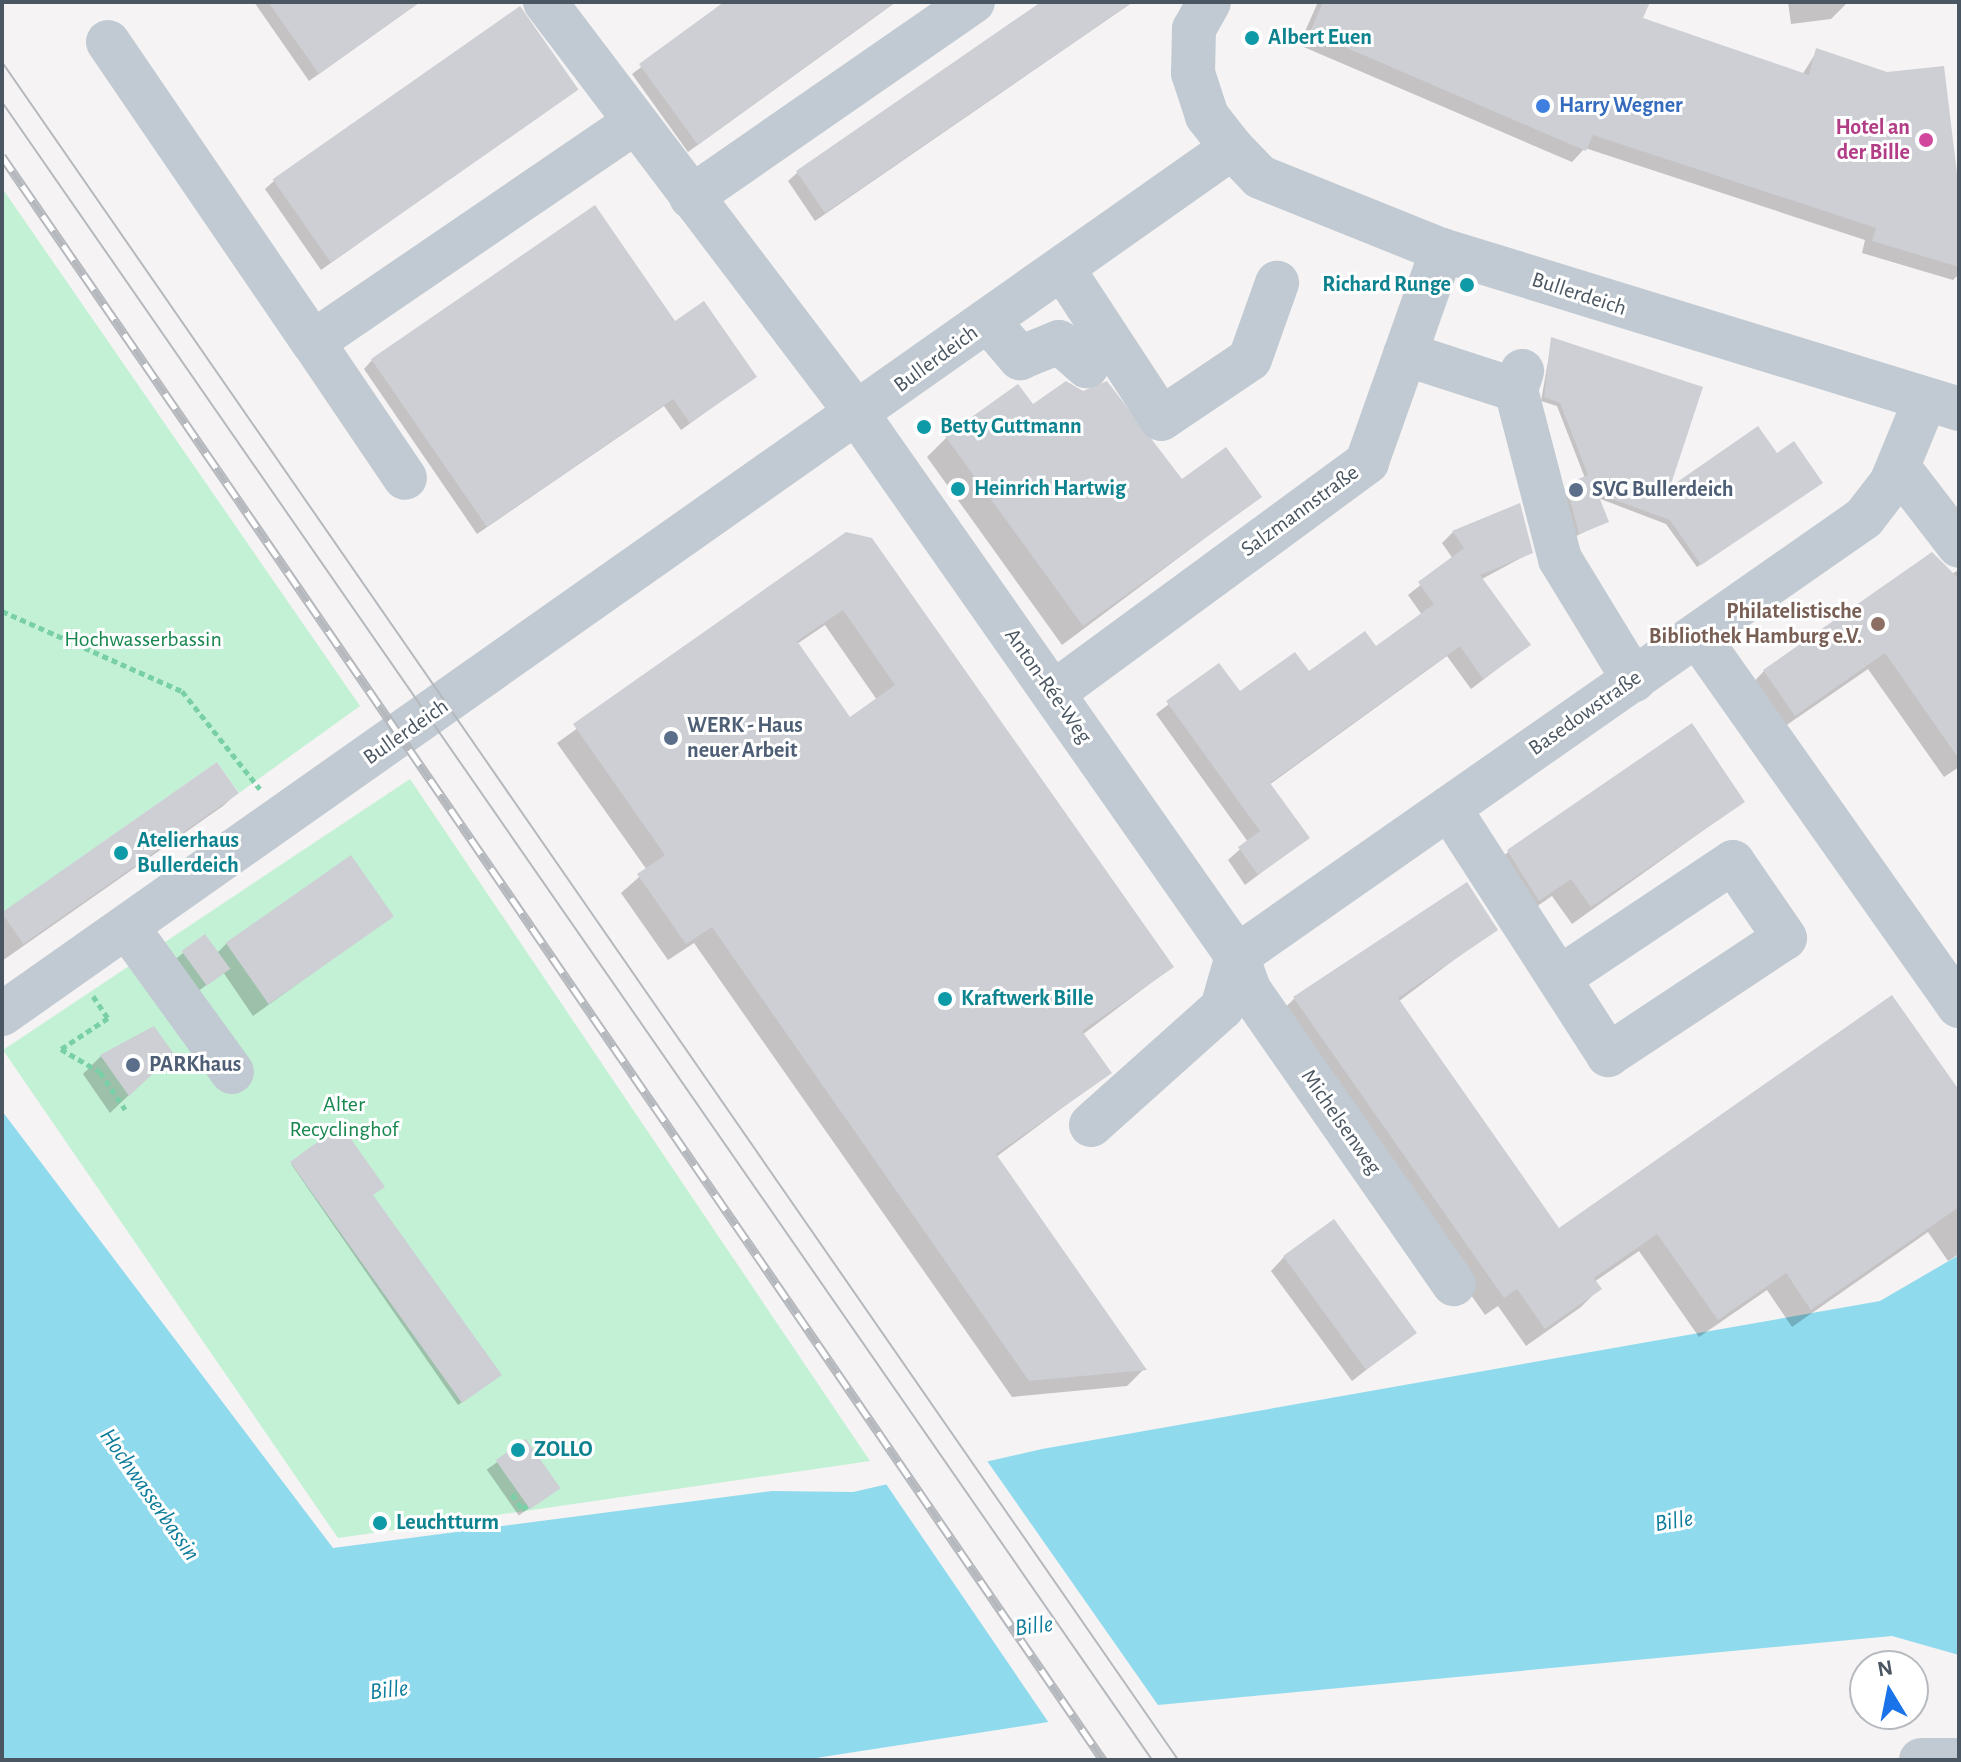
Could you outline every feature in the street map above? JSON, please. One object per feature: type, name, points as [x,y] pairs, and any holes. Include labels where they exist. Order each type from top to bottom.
[{"type":"street","name":"Anton-Rée-Weg","points":[[545,2],[858,415],[1237,956]]},
{"type":"street","points":[[691,197],[973,2]]},
{"type":"street","points":[[1209,2],[1194,29],[1193,73],[1207,116],[1232,148]]},
{"type":"street","points":[[108,42],[405,478]]},
{"type":"street","points":[[313,342],[635,122]]},
{"type":"street","name":"Bullerdeich","points":[[2,1014],[858,415],[1232,148],[1260,177],[1442,250],[1942,406]]},
{"type":"street","name":"Salzmannstraße","points":[[1053,693],[1367,462],[1442,250]]},
{"type":"street","points":[[1063,269],[1161,419],[1250,359],[1277,283]]},
{"type":"street","points":[[989,322],[1020,358],[1059,342],[1087,366]]},
{"type":"street","points":[[1405,354],[1519,380],[1560,559],[1634,680]]},
{"type":"street","name":"Basedowstraße","points":[[1237,956],[1864,518],[1942,406]]},
{"type":"street","points":[[1899,468],[1959,546]]},
{"type":"street","points":[[1697,635],[1959,1006]]},
{"type":"street","points":[[1449,808],[1608,1055],[1785,938],[1733,862],[1559,978]]},
{"type":"street","points":[[127,927],[232,1072]]},
{"type":"street","points":[[1091,1125],[1222,1008],[1237,956]]},
{"type":"street","name":"Michelsenweg","points":[[1237,956],[1250,991],[1454,1284]]},
{"type":"street","points":[[1921,1760],[1955,1760]]},
{"type":"path","points":[[2,611],[182,691],[283,818]]},
{"type":"path","points":[[72,965],[108,1018],[61,1049],[100,1072],[125,1109]]},
{"type":"path","points":[[512,1494],[522,1509],[530,1504]]},
{"type":"green space","name":"Hochwasserbassin","points":[[2,188],[360,706],[239,793],[217,762],[2,913]]},
{"type":"green space","name":"Alter Recyclinghof","points":[[410,779],[870,1461],[338,1538],[3,1050]]},
{"type":"water","name":"Bille","points":[[2,1111],[333,1548],[772,1491],[853,1492],[1042,1449],[1880,1301],[1959,1255],[1959,1655],[1892,1636],[1158,1705],[803,1760],[2,1760]]},
{"type":"pier","points":[[985,1458],[1161,1709],[1051,1726],[884,1481]]},
{"type":"building","points":[[268,2],[420,2],[319,74]]},
{"type":"building","points":[[724,2],[895,2],[698,145],[639,64]]},
{"type":"building","points":[[1041,2],[1133,2],[825,213],[796,171]]},
{"type":"building","points":[[1323,2],[1650,2],[1643,18],[1809,75],[1816,48],[1887,72],[1944,66],[1959,190],[1959,267],[1872,241],[1876,228],[1593,135],[1586,151],[1310,32]]},
{"type":"building","points":[[520,6],[579,90],[331,263],[273,179]]},
{"type":"building","points":[[595,205],[675,321],[704,301],[757,377],[690,423],[673,399],[487,527],[371,359]]},
{"type":"building","points":[[1551,337],[1703,387],[1670,487],[1758,426],[1777,453],[1794,441],[1823,483],[1701,565],[1670,520],[1598,494],[1609,522],[1579,534],[1566,484],[1588,475],[1560,403],[1544,397]]},
{"type":"building","points":[[1066,381],[1083,391],[1107,381],[1182,479],[1226,447],[1262,497],[1083,626],[945,436],[1018,384],[1033,404]]},
{"type":"building","points":[[1520,503],[1533,553],[1480,575],[1531,645],[1483,679],[1460,646],[1270,783],[1310,838],[1258,875],[1238,847],[1260,831],[1166,701],[1219,663],[1240,691],[1295,652],[1309,671],[1365,631],[1376,646],[1434,604],[1418,582],[1464,548],[1452,531]]},
{"type":"building","name":"Kraftwerk Bille","points":[[846,532],[872,538],[1174,967],[1082,1031],[1112,1073],[996,1154],[1147,1370],[1029,1381],[712,927],[686,944],[637,874],[665,855],[573,724]],"holes":[[[843,610],[895,685],[850,717],[797,641]]]},
{"type":"building","points":[[1932,552],[1959,579],[1959,759],[1885,653],[1795,716],[1763,670]]},
{"type":"building","points":[[1692,723],[1745,802],[1591,907],[1571,879],[1539,901],[1507,850]]},
{"type":"building","name":"Atelierhaus Bullerdeich","points":[[217,762],[239,793],[23,944],[2,913]]},
{"type":"building","points":[[351,855],[394,916],[269,1004],[226,943]]},
{"type":"building","points":[[1467,882],[1498,930],[1398,998],[1559,1228],[1892,995],[1959,1090],[1959,1207],[1811,1310],[1786,1273],[1718,1320],[1657,1234],[1594,1278],[1602,1289],[1545,1329],[1517,1289],[1504,1298],[1293,997]]},
{"type":"building","points":[[205,934],[230,969],[207,986],[182,951]]},
{"type":"building","name":"PARKhaus","points":[[154,1026],[174,1054],[129,1096],[100,1055]]},
{"type":"building","points":[[341,1125],[385,1187],[373,1195],[502,1375],[462,1403],[290,1162]]},
{"type":"building","points":[[1334,1219],[1417,1333],[1366,1370],[1283,1256]]},
{"type":"building","name":"ZOLLO","points":[[526,1439],[560,1488],[530,1509],[496,1460]]},
{"type":"tram line","points":[[2,62],[1178,1760]]},
{"type":"tram line","points":[[2,102],[1152,1760]]},
{"type":"railway","points":[[2,156],[1103,1760]]},
{"type":"place","name":"Albert Euen","points":[[1252,38]]},
{"type":"place","name":"Harry Wegner","points":[[1543,106]]},
{"type":"place","name":"Hotel an der Bille","points":[[1926,140]]},
{"type":"place","name":"Richard Runge","points":[[1467,285]]},
{"type":"place","name":"Betty Guttmann","points":[[924,427]]},
{"type":"place","name":"Heinrich Hartwig","points":[[958,489]]},
{"type":"place","name":"SVG Bullerdeich","points":[[1576,490]]},
{"type":"place","name":"Philatelistische Bibliothek Hamburg e.V.","points":[[1878,624]]},
{"type":"place","name":"WERK - Haus neuer Arbeit","points":[[671,738]]},
{"type":"place","name":"Atelierhaus Bullerdeich","points":[[121,853]]},
{"type":"place","name":"Kraftwerk Bille","points":[[945,999]]},
{"type":"place","name":"PARKhaus","points":[[133,1065]]},
{"type":"place","name":"ZOLLO","points":[[518,1450]]},
{"type":"place","name":"Leuchtturm","points":[[380,1523]]}]
